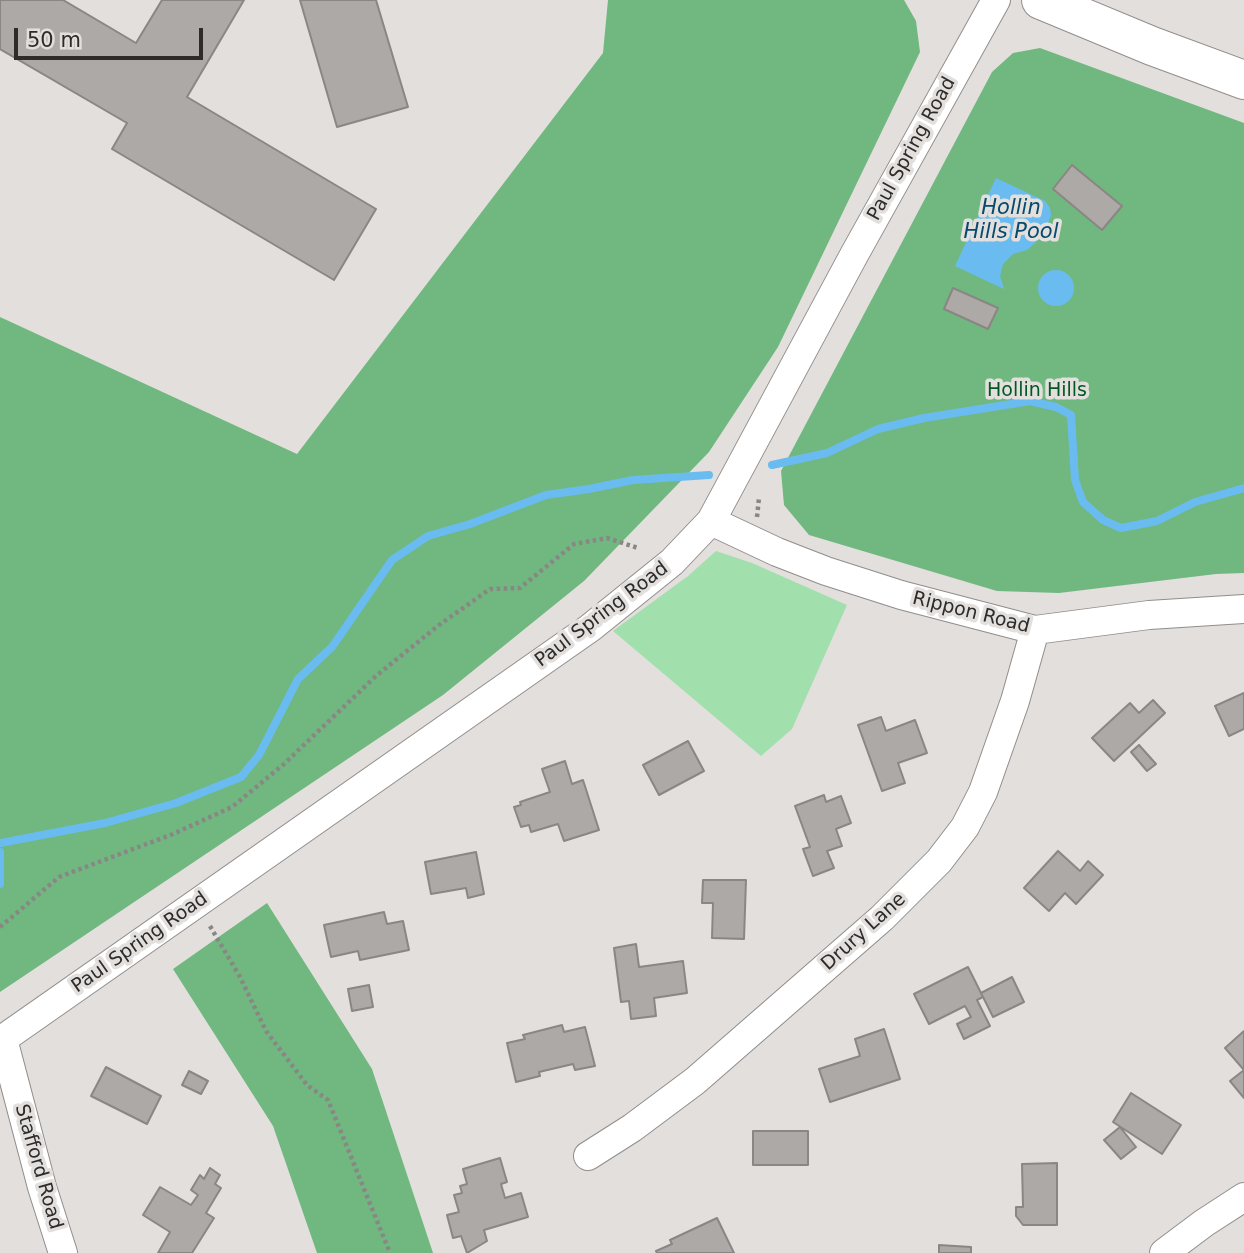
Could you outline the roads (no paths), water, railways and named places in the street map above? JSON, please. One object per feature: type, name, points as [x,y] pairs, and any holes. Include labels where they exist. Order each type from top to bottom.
[{"type":"main road","points":[[1041,0],[1152,47],[1244,80]]},
{"type":"street","name":"Paul Spring Road","points":[[1,1040],[590,628],[672,562],[711,521],[853,254],[996,0]]},
{"type":"street","name":"Rippon Road","points":[[711,521],[777,552],[826,571],[901,595],[1035,631],[1149,615],[1244,609]]},
{"type":"street","name":"Drury Lane","points":[[588,1156],[632,1128],[695,1081],[882,918],[939,861],[965,827],[983,792],[1016,701],[1035,631]]},
{"type":"street","name":"Stafford Road","points":[[1,1040],[63,1253]]},
{"type":"street","points":[[1164,1253],[1244,1197]]},
{"type":"water","name":"Hollin Hills Pool","points":[[996,178],[1045,201],[1051,215],[1044,235],[1027,250],[1013,254],[1003,264],[1000,276],[1004,289],[955,266]]},
{"type":"water","points":[[1056,270],[1069,275],[1074,288],[1069,301],[1056,306],[1043,301],[1038,288],[1043,275]]},
{"type":"waterway","points":[[772,465],[827,453],[878,429],[924,418],[1030,401],[1056,407],[1071,415],[1075,480],[1083,502],[1103,520],[1121,528],[1157,521],[1195,502],[1244,488]]},
{"type":"waterway","points":[[0,843],[105,823],[176,803],[241,777],[259,755],[298,679],[332,647],[392,560],[428,536],[470,524],[546,495],[633,480],[709,475]]},
{"type":"waterway","points":[[0,852],[0,884]]},
{"type":"park label","name":"Hollin Hills","points":[[1037,391]]}]
